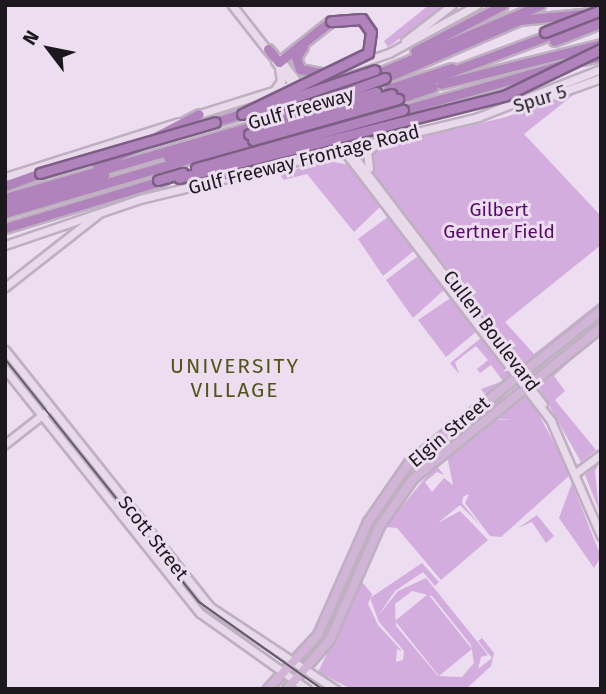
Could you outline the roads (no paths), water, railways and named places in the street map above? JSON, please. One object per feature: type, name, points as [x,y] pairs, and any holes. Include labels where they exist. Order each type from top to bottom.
[{"type":"highway","points":[[379,74],[503,5]]},
{"type":"highway","points":[[259,124],[540,5]]},
{"type":"highway","points":[[5,184],[379,74],[519,20],[562,12],[601,13]]},
{"type":"highway","name":"Gulf Freeway","points":[[5,213],[248,134],[259,124],[442,84],[601,13]]},
{"type":"highway","points":[[242,114],[368,53],[371,32],[362,19],[331,21],[281,60],[268,51]]},
{"type":"highway","name":"Gulf Freeway","points":[[5,206],[393,94],[547,37],[601,23]]},
{"type":"highway","points":[[308,40],[297,54],[298,67],[328,73]]},
{"type":"highway","points":[[442,84],[601,44]]},
{"type":"highway","points":[[158,180],[449,112],[506,95],[601,49]]},
{"type":"highway","points":[[5,228],[158,180],[601,56]]},
{"type":"highway","points":[[64,179],[199,114]]},
{"type":"highway","name":"Gulf Freeway","points":[[5,198],[64,179],[248,134]]},
{"type":"highway","points":[[101,183],[246,174]]},
{"type":"main road","name":"Cullen Boulevard","points":[[232,5],[296,83],[529,384],[577,472],[601,536]]},
{"type":"main road","points":[[389,53],[452,5]]},
{"type":"main road","points":[[5,177],[389,53],[477,5]]},
{"type":"main road","points":[[268,51],[282,76],[273,92]]},
{"type":"main road","name":"Cullen Boulevard","points":[[281,60],[296,83]]},
{"type":"main road","name":"Gulf Freeway Frontage Road","points":[[5,245],[101,211],[478,117],[600,69]]},
{"type":"main road","points":[[328,73],[323,85],[329,105],[370,142]]},
{"type":"main road","name":"Spur 5","points":[[478,117],[601,78]]},
{"type":"main road","points":[[273,92],[291,104],[315,142],[305,160]]},
{"type":"main road","points":[[376,181],[366,156],[382,140]]},
{"type":"main road","name":"Cullen Boulevard","points":[[346,148],[376,181],[520,373]]},
{"type":"main road","points":[[5,287],[101,211]]},
{"type":"main road","points":[[66,222],[74,233]]},
{"type":"main road","name":"Elgin Street","points":[[268,689],[296,664],[329,614],[379,502],[448,430],[601,311]]},
{"type":"main road","points":[[579,328],[587,338]]},
{"type":"main road","name":"Elgin Street","points":[[287,689],[307,670],[342,620],[390,509],[457,440],[601,328]]},
{"type":"main road","name":"Scott Street","points":[[5,350],[209,606],[335,689]]},
{"type":"main road","name":"Scott Street","points":[[5,369],[200,613],[306,689]]},
{"type":"main road","points":[[5,444],[52,407]]},
{"type":"main road","points":[[448,430],[457,440]]},
{"type":"main road","points":[[577,472],[601,454]]},
{"type":"tram line","points":[[5,359],[199,602],[322,689]]},
{"type":"district","name":"UNIVERSITY VILLAGE","points":[[235,378]]},
{"type":"park label","name":"Gilbert Gertner Field","points":[[499,221]]}]
